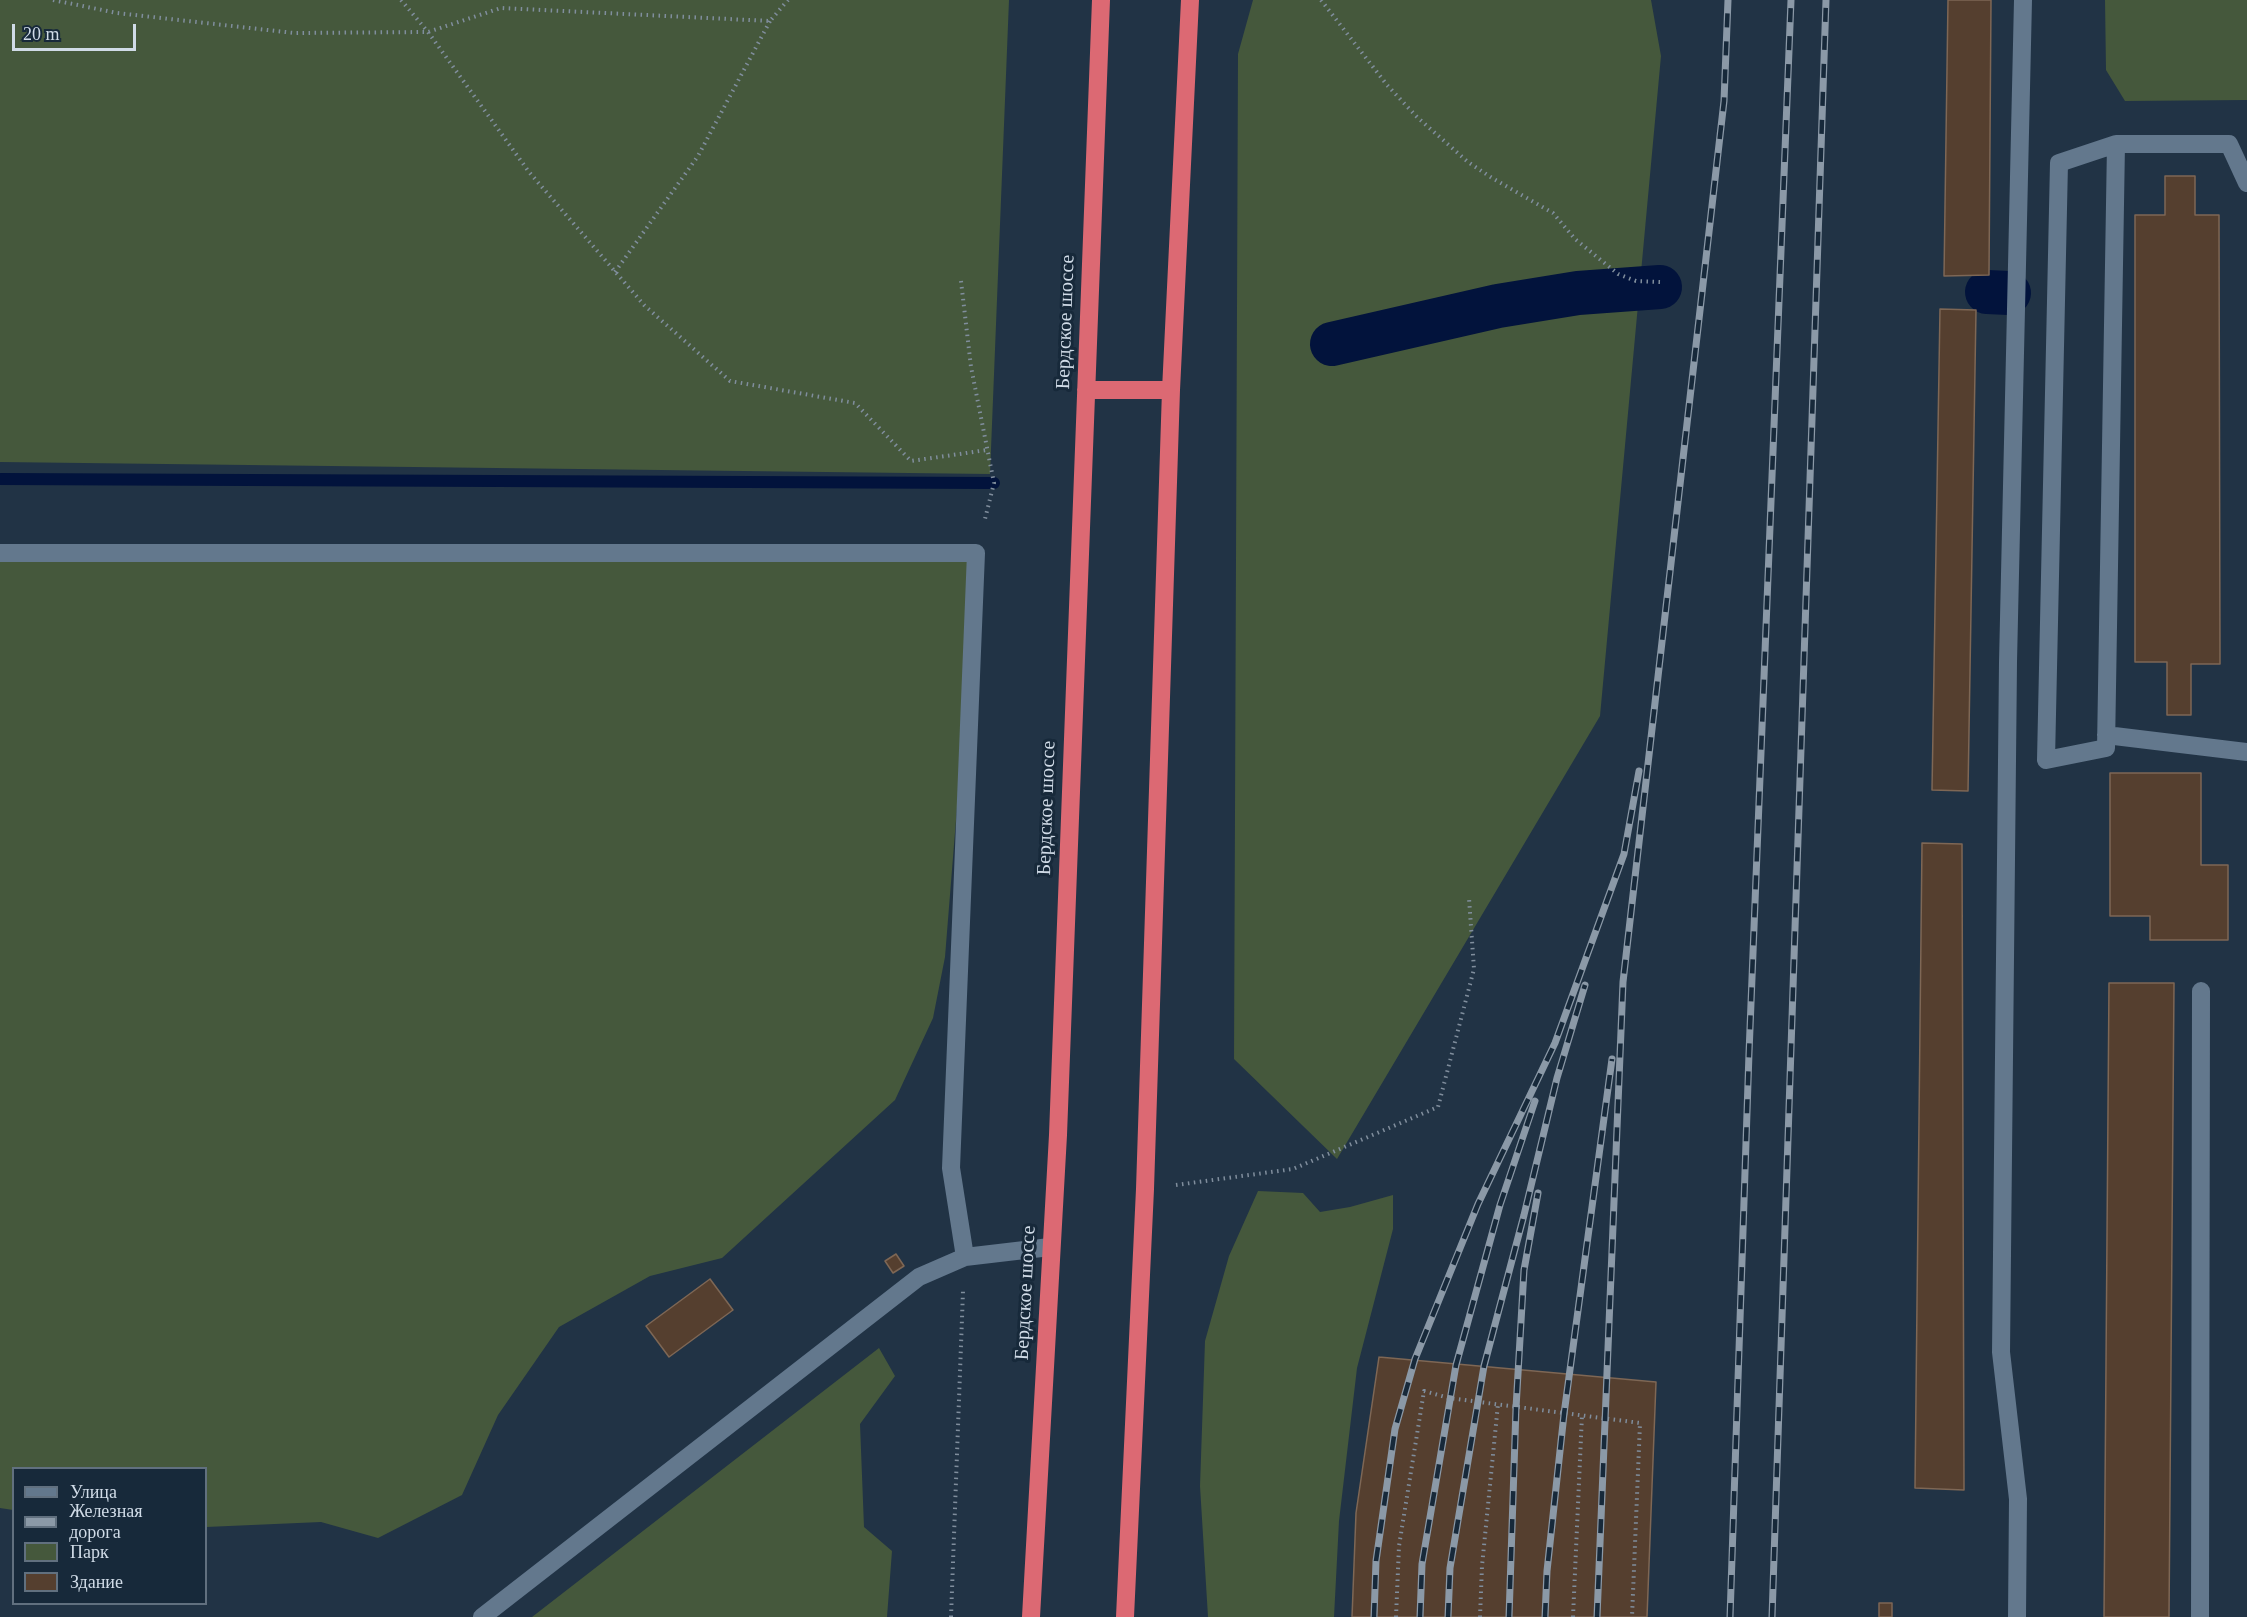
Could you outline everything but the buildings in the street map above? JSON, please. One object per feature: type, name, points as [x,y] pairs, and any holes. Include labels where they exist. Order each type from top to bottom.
[{"type":"highway","name":"Бердское шоссе","points":[[1031,1617],[1058,1135],[1101,0]]},
{"type":"highway","points":[[1125,1617],[1145,1189],[1171,390],[1190,0]]},
{"type":"highway","points":[[1086,390],[1171,390]]},
{"type":"lane","points":[[2018,1617],[2018,1499],[2001,1352],[2008,662],[2023,0]]},
{"type":"lane","points":[[2116,144],[2106,748],[2046,760],[2059,163],[2116,144],[2229,144],[2247,183]]},
{"type":"lane","points":[[0,553],[976,553],[951,1168],[965,1257]]},
{"type":"lane","points":[[2106,735],[2247,752]]},
{"type":"lane","points":[[2200,1617],[2201,992]]},
{"type":"lane","points":[[482,1617],[919,1277],[965,1257],[1050,1247]]},
{"type":"path","points":[[53,0],[117,13],[294,33],[428,32],[501,8],[771,21]]},
{"type":"path","points":[[401,0],[428,32],[530,172],[615,272],[644,305],[730,381],[855,403],[911,461],[987,450]]},
{"type":"path","points":[[615,272],[698,156],[771,21],[788,0]]},
{"type":"path","points":[[1321,0],[1387,85],[1467,162],[1553,213],[1575,239],[1618,274],[1636,281],[1661,282]]},
{"type":"path","points":[[962,280],[971,367],[994,483],[976,553]]},
{"type":"path","points":[[1145,1189],[1293,1169],[1438,1107],[1474,969],[1469,898]]},
{"type":"path","points":[[951,1617],[965,1257]]},
{"type":"path","points":[[1396,1617],[1399,1546],[1424,1391],[1449,1398],[1640,1423],[1632,1617]]},
{"type":"path","points":[[1480,1617],[1482,1566],[1498,1404]]},
{"type":"path","points":[[1573,1617],[1582,1415]]},
{"type":"green space","points":[[0,0],[1009,0],[990,474],[0,462]]},
{"type":"green space","points":[[1253,0],[1651,0],[1661,56],[1600,716],[1337,1159],[1234,1059],[1238,54]]},
{"type":"green space","points":[[2105,0],[2247,0],[2247,100],[2125,101],[2106,70]]},
{"type":"green space","points":[[0,546],[977,558],[945,957],[933,1018],[895,1100],[722,1258],[650,1276],[559,1327],[498,1415],[462,1495],[378,1538],[321,1522],[207,1527],[207,1467],[12,1467],[12,1510],[0,1508]]},
{"type":"green space","points":[[1258,1191],[1303,1193],[1320,1212],[1350,1207],[1393,1195],[1393,1229],[1357,1368],[1339,1521],[1334,1617],[1208,1617],[1200,1486],[1205,1341],[1229,1256]]},
{"type":"green space","points":[[879,1348],[895,1376],[860,1424],[864,1527],[892,1551],[887,1617],[532,1617]]},
{"type":"waterway","points":[[1332,344],[1498,306],[1578,293],[1660,287]]},
{"type":"waterway","points":[[1987,292],[2009,293]]},
{"type":"waterway","points":[[0,479],[994,483]]},
{"type":"railway","points":[[1597,1617],[1623,982],[1724,101],[1728,0]]},
{"type":"railway","points":[[1730,1617],[1749,1053],[1791,0]]},
{"type":"railway","points":[[1772,1617],[1826,0]]},
{"type":"railway","points":[[1374,1617],[1376,1561],[1395,1429],[1415,1359],[1478,1204],[1555,1043],[1624,854],[1639,771]]},
{"type":"railway","points":[[1448,1617],[1450,1568],[1484,1366],[1557,1078],[1585,985]]},
{"type":"railway","points":[[1545,1617],[1547,1571],[1564,1414],[1612,1059]]},
{"type":"railway","points":[[1420,1617],[1422,1564],[1456,1365],[1500,1205],[1535,1101]]},
{"type":"railway","points":[[1509,1617],[1516,1408],[1524,1270],[1538,1193]]}]
